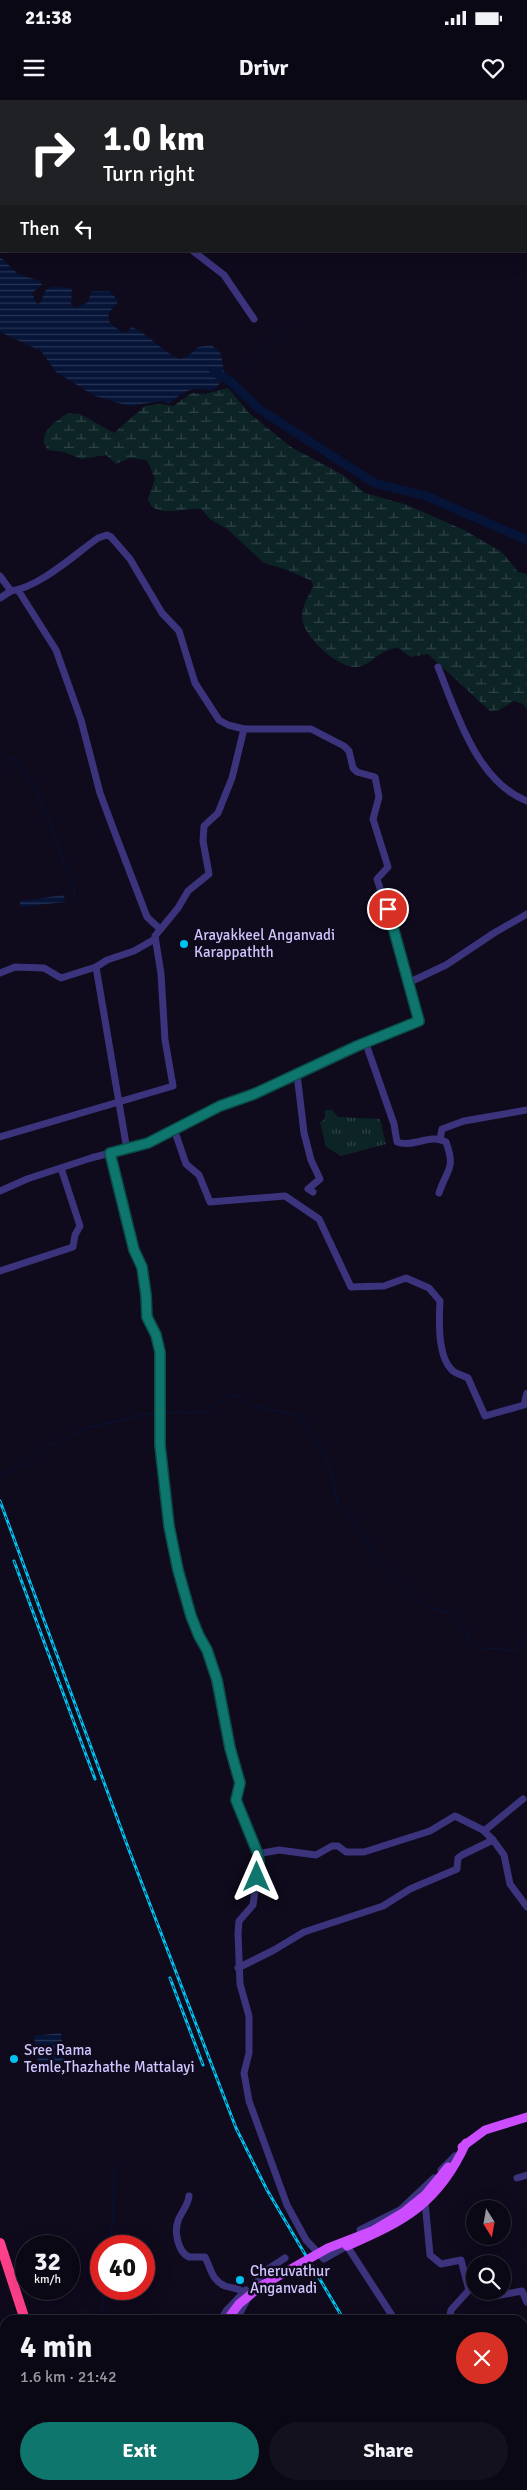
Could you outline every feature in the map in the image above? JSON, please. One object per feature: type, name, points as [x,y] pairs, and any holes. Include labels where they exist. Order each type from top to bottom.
[{"type":"highway","points":[[0,2243],[23,2315]]},
{"type":"main road","points":[[231,2315],[239,2304],[262,2286],[328,2248],[372,2231],[404,2212],[425,2195],[466,2143],[485,2130],[527,2117]]},
{"type":"main road","points":[[347,2246],[387,2228],[425,2202],[454,2168],[466,2143]]},
{"type":"street","points":[[194,252],[224,275],[254,319]]},
{"type":"street","points":[[0,598],[44,576],[98,538],[108,535],[112,537],[130,559],[162,613],[179,631],[195,683],[219,720],[228,725],[244,729],[311,728],[344,746],[349,751],[353,768],[357,772],[375,777],[379,797],[373,819],[388,867],[377,879],[410,982],[419,1021],[366,1044],[357,1046],[254,1094],[220,1106],[148,1143],[27,1179],[0,1191]]},
{"type":"street","points":[[0,576],[14,590],[56,650],[81,720],[98,784],[113,828],[147,917],[160,928]]},
{"type":"street","points":[[438,667],[456,709],[456,718],[472,747],[494,777],[508,791],[527,801]]},
{"type":"street","points":[[0,1137],[173,1086],[165,1040],[161,974],[155,940],[160,928],[172,916],[188,891],[209,874],[203,841],[204,826],[218,813],[232,778],[244,729]]},
{"type":"street","points":[[410,982],[446,965],[494,933],[527,914]]},
{"type":"street","points":[[0,973],[14,967],[44,968],[61,978],[96,967],[107,960],[134,951],[155,940]]},
{"type":"street","points":[[96,967],[127,1150]]},
{"type":"street","points":[[366,1044],[394,1124],[397,1142],[406,1145],[440,1139],[446,1142],[452,1159],[450,1169],[439,1193]]},
{"type":"street","points":[[297,1074],[304,1133],[310,1160],[320,1179],[308,1189],[313,1192]]},
{"type":"street","points":[[440,1139],[442,1129],[464,1121],[527,1110]]},
{"type":"street","points":[[174,1129],[186,1164],[199,1175],[210,1202],[285,1196],[320,1219],[351,1286],[384,1286],[406,1278],[429,1288],[440,1301],[438,1324],[444,1355],[452,1371],[468,1378],[485,1416],[524,1405],[527,1393]]},
{"type":"street","points":[[110,1153],[134,1250],[142,1267],[147,1317],[156,1335],[160,1352],[160,1445],[169,1526],[178,1570],[191,1616],[207,1650],[217,1680],[230,1748],[240,1783],[236,1800],[258,1854],[259,1863],[253,1905],[239,1921],[238,1968],[249,2016],[249,2053],[244,2073],[250,2101],[287,2205],[306,2240],[321,2258],[347,2246],[392,2315]]},
{"type":"street","points":[[0,1271],[73,1247],[75,1236],[80,1226],[61,1168]]},
{"type":"street","points":[[484,1831],[523,1799]]},
{"type":"street","points":[[258,1854],[279,1850],[316,1855],[332,1846],[338,1846],[346,1852],[364,1852],[430,1831],[455,1816],[468,1821],[484,1831],[493,1840],[504,1856],[510,1884],[527,1907]]},
{"type":"street","points":[[238,1968],[304,1932],[388,1904],[410,1889],[457,1869],[458,1858],[493,1840]]},
{"type":"street","points":[[363,2239],[360,2230],[409,2203],[455,2156]]},
{"type":"street","points":[[517,2178],[527,2175]]},
{"type":"street","points":[[189,2196],[188,2203],[177,2227],[181,2249],[189,2257],[205,2257],[215,2279],[220,2284],[244,2292]]},
{"type":"street","points":[[425,2202],[430,2255],[441,2264],[463,2261],[466,2271]]},
{"type":"street","points":[[239,2315],[262,2273],[285,2258]]},
{"type":"street","points":[[224,2315],[244,2292],[256,2283]]},
{"type":"street","points":[[511,2293],[522,2291],[527,2302]]},
{"type":"street","points":[[450,2315],[451,2310],[466,2296]]},
{"type":"green space","points":[[228,388],[250,414],[291,447],[343,475],[365,493],[407,505],[464,530],[502,552],[518,572],[527,574],[527,710],[523,704],[514,701],[499,710],[490,711],[428,654],[411,657],[398,648],[385,651],[368,663],[357,667],[341,663],[315,642],[308,634],[304,625],[302,618],[303,610],[313,586],[312,581],[287,570],[264,563],[226,528],[211,520],[201,509],[163,511],[151,506],[148,499],[155,479],[147,460],[129,458],[116,464],[106,455],[81,459],[64,452],[48,450],[45,444],[45,433],[68,413],[80,414],[114,433],[145,406],[160,404],[173,406],[192,393],[205,394]]},
{"type":"green space","points":[[325,1110],[332,1110],[338,1117],[380,1119],[386,1144],[341,1156],[326,1147],[320,1122],[325,1119]]},
{"type":"water","points":[[0,257],[18,274],[40,281],[42,285],[32,293],[37,304],[41,302],[46,290],[52,287],[72,289],[71,305],[75,308],[87,303],[92,291],[110,291],[118,301],[109,315],[112,325],[126,333],[132,327],[180,359],[188,356],[198,347],[212,345],[221,354],[225,376],[213,389],[190,390],[169,403],[161,401],[129,406],[95,396],[56,372],[41,351],[0,332]]},
{"type":"water","points":[[64,895],[65,902],[20,907],[20,901]]},
{"type":"water","points":[[61,2033],[65,2064],[39,2068],[34,2036]]},
{"type":"waterway","points":[[230,381],[290,324]]},
{"type":"waterway","points":[[214,372],[230,381],[258,408],[374,483],[426,496],[527,540]]},
{"type":"waterway","points":[[0,771],[9,761],[15,758],[37,790],[74,888],[75,899]]},
{"type":"waterway","points":[[166,1413],[205,1412],[226,1398],[236,1395],[253,1406],[300,1416],[321,1448],[331,1471],[338,1505],[351,1516],[379,1560],[418,1599],[434,1609],[451,1613],[461,1624],[470,1641],[485,1649],[499,1648],[508,1651],[517,1648],[527,1640]]},
{"type":"waterway","points":[[0,1476],[26,1464],[47,1446],[87,1428],[156,1412]]},
{"type":"waterway","points":[[111,2235],[114,2167]]},
{"type":"waterway","points":[[102,2315],[104,2300]]},
{"type":"railway","points":[[0,1501],[129,1850],[236,2128],[267,2190],[341,2315]]},
{"type":"railway","points":[[14,1561],[95,1779]]},
{"type":"railway","points":[[170,1978],[203,2065]]},
{"type":"place","name":"Arayakkeel Anganvadi Karappathth","points":[[184,944]]},
{"type":"place","name":"Sree Rama Temle,Thazhathe Mattalayi","points":[[14,2059]]},
{"type":"place","name":"Cheruvathur Anganvadi","points":[[240,2280]]},
{"type":"route","points":[[257,1877],[258,1854],[236,1800],[240,1783],[226,1733],[217,1680],[207,1650],[191,1616],[178,1570],[169,1526],[160,1445],[160,1352],[156,1335],[147,1317],[142,1267],[134,1250],[110,1153],[148,1143],[181,1124],[220,1106],[254,1094],[357,1046],[366,1044],[419,1021],[410,982],[388,909]]}]
